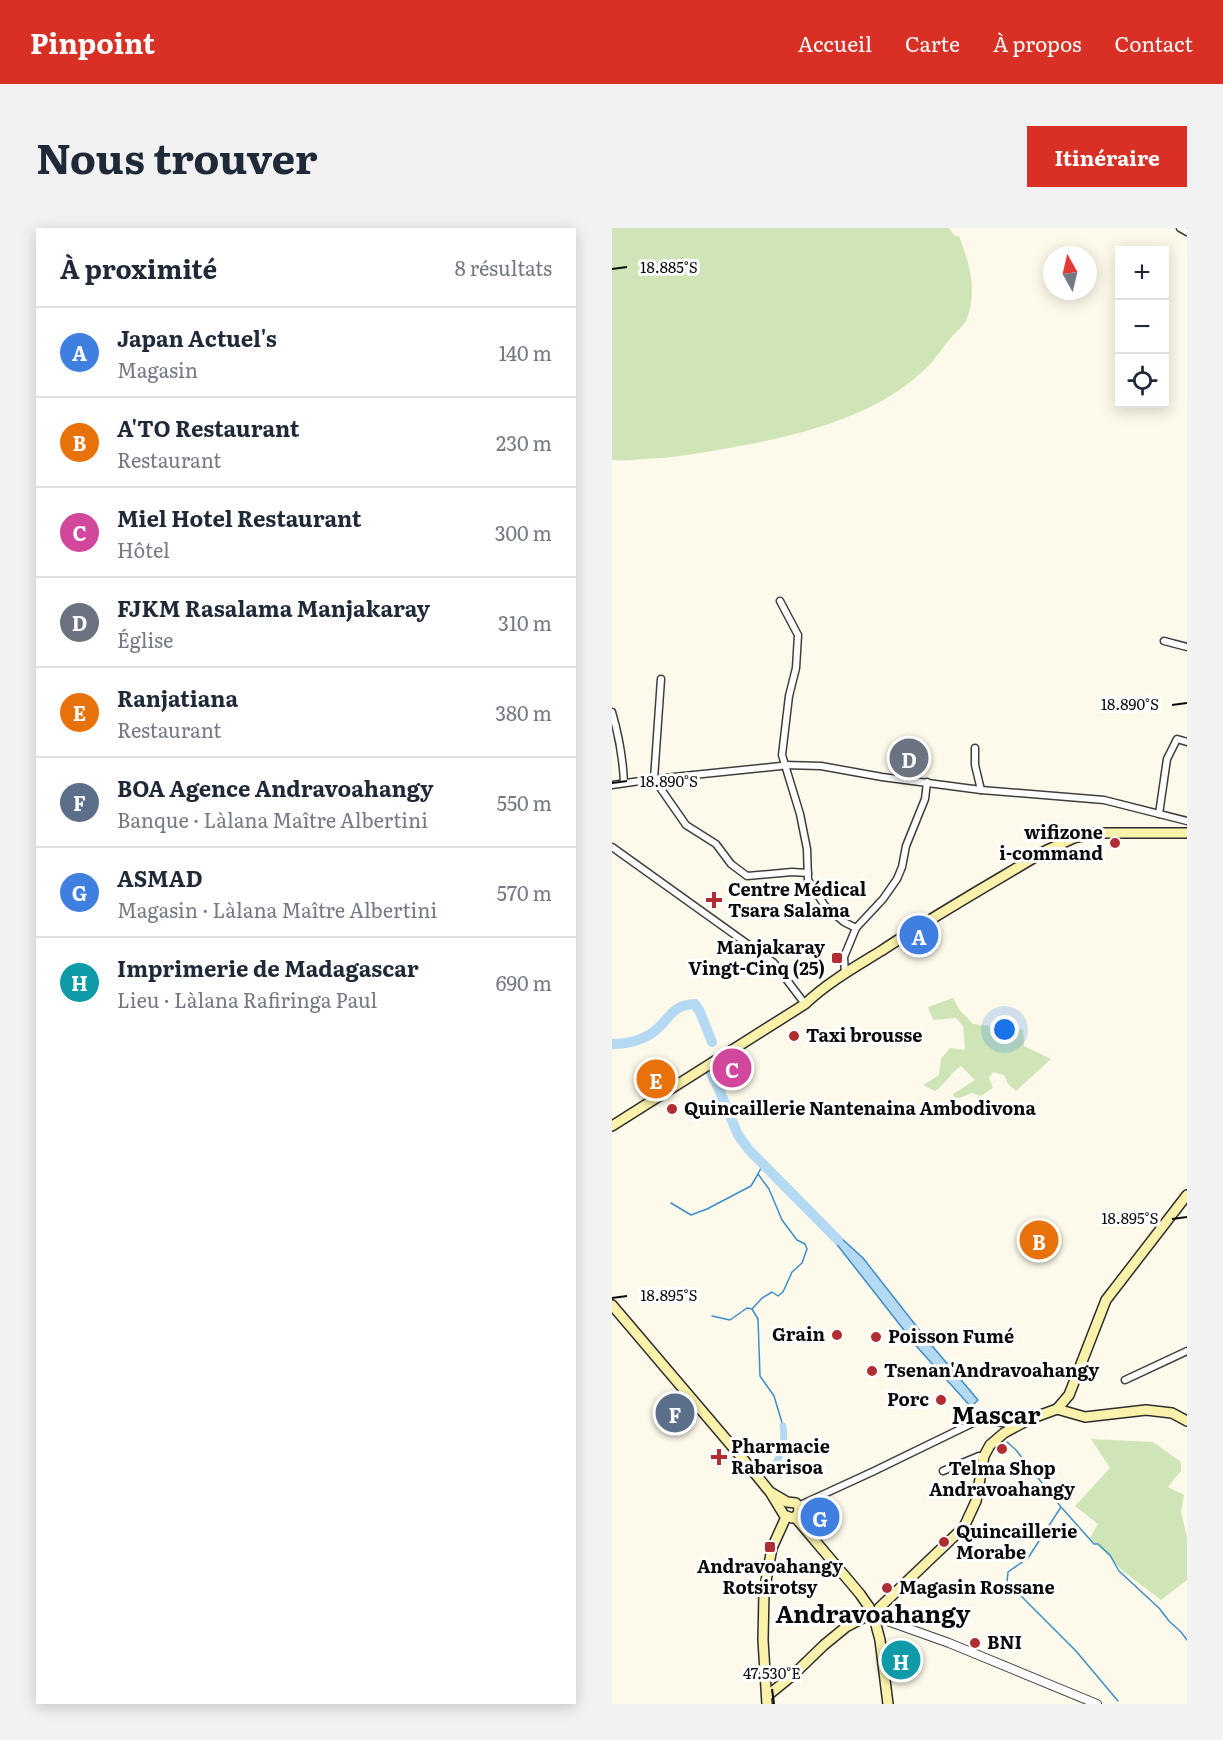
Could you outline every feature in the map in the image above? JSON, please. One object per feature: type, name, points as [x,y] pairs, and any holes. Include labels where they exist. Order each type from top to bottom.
[{"type":"main road","points":[[612,1119],[797,1008],[845,974],[1047,850],[1074,838],[1096,834],[1187,833]]},
{"type":"main road","points":[[612,1126],[650,1098]]},
{"type":"main road","points":[[767,1700],[846,1627],[865,1617],[867,1620],[875,1614],[964,1527],[976,1501],[984,1456],[990,1445],[1004,1433],[1057,1409],[1069,1395],[1106,1300],[1187,1195]]},
{"type":"main road","points":[[612,1305],[788,1516],[860,1594],[875,1614],[888,1704]]},
{"type":"main road","points":[[1057,1409],[1085,1417],[1146,1410],[1172,1413],[1187,1421]]},
{"type":"main road","points":[[767,1700],[763,1640],[764,1592],[772,1548],[788,1516],[799,1511],[796,1503],[787,1502],[770,1492]]},
{"type":"main road","points":[[787,1502],[783,1506],[788,1516]]},
{"type":"street","points":[[1180,228],[1187,231]]},
{"type":"street","points":[[780,601],[798,635],[796,668],[789,696],[782,755],[800,814],[807,849],[808,880],[825,906],[844,922],[856,928]]},
{"type":"street","points":[[1164,641],[1187,647]]},
{"type":"street","points":[[662,679],[654,779],[686,825],[716,844],[731,864],[747,876],[808,873]]},
{"type":"street","points":[[612,712],[619,738],[624,783]]},
{"type":"street","points":[[1159,814],[1167,759],[1177,739],[1187,742]]},
{"type":"street","points":[[975,748],[975,765],[981,790]]},
{"type":"street","points":[[612,785],[784,765],[821,766],[882,777],[981,790],[1104,801],[1187,821]]},
{"type":"street","points":[[845,974],[844,957],[856,928],[897,879],[906,846],[925,799],[927,782]]},
{"type":"street","points":[[612,847],[774,963],[804,1002]]},
{"type":"street","points":[[1125,1380],[1187,1351]]},
{"type":"street","points":[[798,1506],[979,1420],[1020,1425]]},
{"type":"street","points":[[943,1471],[984,1456]]},
{"type":"street","points":[[875,1614],[1096,1704]]},
{"type":"green space","points":[[612,228],[949,228],[955,236],[959,236],[969,265],[972,285],[971,305],[965,323],[932,362],[910,382],[885,399],[858,413],[800,433],[741,446],[670,457],[612,460]]},
{"type":"green space","points":[[953,998],[959,1009],[973,1024],[1023,1030],[1024,1046],[1051,1059],[1016,1091],[1008,1084],[1004,1075],[993,1072],[989,1078],[993,1088],[981,1096],[972,1093],[954,1100],[953,1094],[975,1080],[961,1066],[935,1091],[923,1085],[939,1075],[941,1059],[950,1048],[965,1050],[963,1026],[956,1018],[933,1020],[928,1007]]},
{"type":"green space","points":[[1091,1439],[1153,1442],[1181,1462],[1181,1471],[1168,1487],[1184,1495],[1181,1511],[1187,1538],[1187,1580],[1161,1600],[1123,1571],[1090,1538],[1098,1524],[1075,1506],[1110,1468]]},
{"type":"water","points":[[840,1237],[863,1258],[978,1400],[971,1407],[918,1348],[835,1242]]},
{"type":"waterway","points":[[612,1044],[641,1039],[657,1029],[677,1009],[695,1004],[712,1042]]},
{"type":"waterway","points":[[711,1073],[738,1135],[749,1150],[838,1240]]},
{"type":"waterway","points":[[712,1316],[730,1320],[747,1308],[752,1309],[762,1298],[772,1292],[778,1296],[783,1292],[792,1272],[802,1263],[807,1249],[782,1220],[769,1189],[758,1174],[763,1164]]},
{"type":"waterway","points":[[671,1203],[691,1215],[751,1186],[758,1174]]},
{"type":"waterway","points":[[752,1309],[758,1319],[760,1376],[774,1396],[783,1426]]},
{"type":"waterway","points":[[768,1473],[776,1463],[781,1451],[784,1439],[783,1426]]},
{"type":"waterway","points":[[1007,1442],[1016,1450],[1061,1507],[1028,1558],[1008,1572],[1007,1582],[1076,1651],[1118,1701]]},
{"type":"waterway","points":[[1062,1508],[1094,1544],[1098,1544],[1110,1555],[1119,1571],[1159,1608],[1187,1640]]},
{"type":"place","name":"FJKM Rasalama Manjakaray","points":[[909,758]]},
{"type":"place","name":"wifizone i-command","points":[[1115,843]]},
{"type":"place","name":"Centre Médical Tsara Salama","points":[[714,900]]},
{"type":"place","name":"Japan Actuel's","points":[[919,935]]},
{"type":"place","name":"Manjakaray Vingt-Cinq (25)","points":[[837,958]]},
{"type":"place","name":"Taxi brousse","points":[[794,1036]]},
{"type":"place","name":"Miel Hotel Restaurant","points":[[732,1068]]},
{"type":"place","name":"Ranjatiana","points":[[656,1079]]},
{"type":"place","name":"Quincaillerie Nantenaina Ambodivona","points":[[672,1109]]},
{"type":"place","name":"A'TO Restaurant","points":[[1039,1240]]},
{"type":"place","name":"Grain","points":[[837,1335]]},
{"type":"place","name":"Poisson Fumé","points":[[876,1337]]},
{"type":"place","name":"Tsenan'Andravoahangy","points":[[872,1371]]},
{"type":"place","name":"Porc","points":[[941,1400]]},
{"type":"place","name":"BOA Agence Andravoahangy","points":[[675,1413]]},
{"type":"place","name":"Telma Shop Andravoahangy","points":[[1002,1449]]},
{"type":"place","name":"Pharmacie Rabarisoa","points":[[719,1457]]},
{"type":"place","name":"ASMAD","points":[[820,1517]]},
{"type":"place","name":"Quincaillerie Morabe","points":[[944,1542]]},
{"type":"place","name":"Andravoahangy Rotsirotsy","points":[[770,1547]]},
{"type":"place","name":"Magasin Rossane","points":[[887,1588]]},
{"type":"place","name":"BNI","points":[[975,1643]]},
{"type":"place","name":"Imprimerie de Madagascar","points":[[901,1660]]},
{"type":"district","name":"Mascar","points":[[996,1416]]},
{"type":"district","name":"Andravoahangy","points":[[873,1615]]}]
